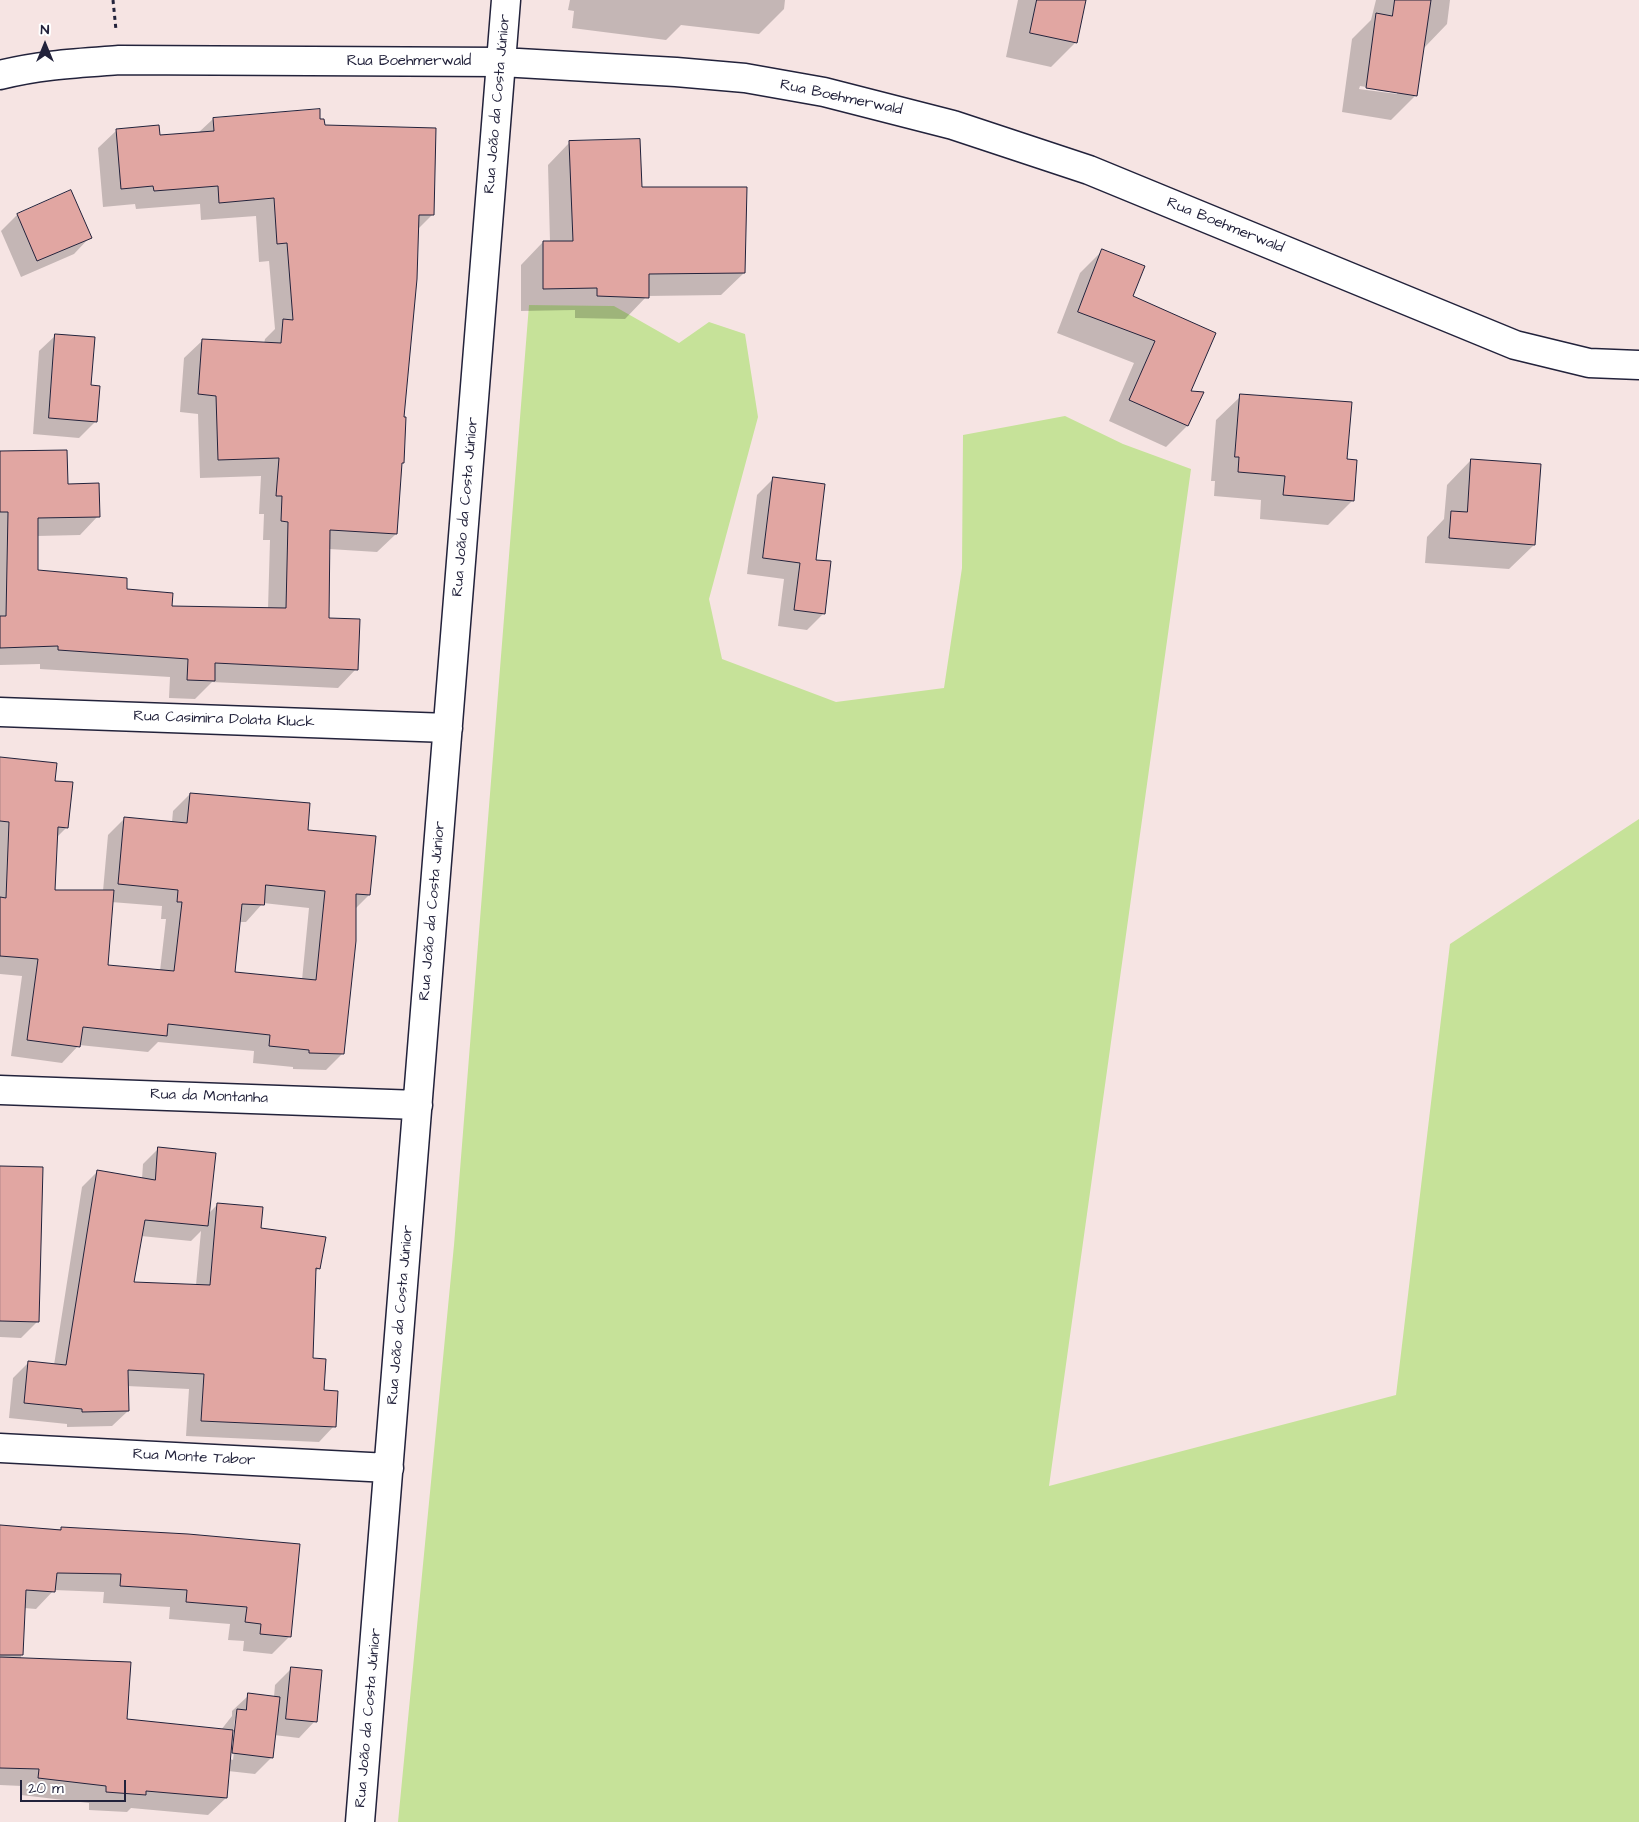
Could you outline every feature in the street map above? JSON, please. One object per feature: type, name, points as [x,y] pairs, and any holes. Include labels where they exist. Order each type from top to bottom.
[{"type":"street","name":"Rua João da Costa Júnior","points":[[360,1822],[506,0]]},
{"type":"street","name":"Rua Boehmerwald","points":[[0,75],[51,66],[118,60],[501,62],[666,71],[745,78],[888,107],[953,125],[1089,170],[1515,345],[1589,363],[1639,365]]},
{"type":"street","name":"Rua Casimira Dolata Kluck","points":[[0,712],[448,728]]},
{"type":"street","name":"Rua da Montanha","points":[[0,1090],[418,1105]]},
{"type":"street","name":"Rua Monte Tabor","points":[[0,1448],[389,1468]]},
{"type":"green space","points":[[529,305],[614,306],[679,343],[709,322],[745,334],[758,417],[709,599],[722,659],[836,702],[944,688],[962,568],[963,435],[1065,416],[1123,444],[1191,469],[1049,1486],[1396,1395],[1450,944],[1639,819],[1639,1822],[398,1822],[454,1245]]},
{"type":"building","points":[[1037,0],[1086,0],[1077,43],[1030,33]]},
{"type":"building","points":[[1395,0],[1431,0],[1417,96],[1366,88],[1376,13],[1392,16]]},
{"type":"building","points":[[320,109],[320,119],[324,119],[325,125],[436,128],[434,215],[419,215],[417,279],[404,417],[406,417],[404,463],[402,463],[397,534],[330,530],[329,618],[360,619],[358,670],[215,663],[215,681],[187,680],[188,659],[58,650],[58,646],[0,648],[0,616],[6,616],[8,512],[0,512],[0,451],[67,450],[68,484],[99,483],[100,517],[38,518],[38,570],[127,578],[127,589],[173,593],[172,606],[286,608],[288,522],[281,521],[282,496],[276,496],[279,458],[218,460],[216,396],[198,394],[202,339],[281,343],[283,319],[293,320],[287,243],[277,244],[274,198],[219,203],[218,186],[154,191],[153,186],[121,189],[116,129],[159,125],[160,135],[214,131],[213,118]]},
{"type":"building","points":[[640,139],[642,187],[747,187],[745,273],[649,274],[649,298],[597,296],[597,288],[543,289],[543,241],[573,241],[569,141]]},
{"type":"building","points":[[71,190],[92,238],[37,261],[17,214]]},
{"type":"building","points":[[1102,249],[1145,266],[1133,296],[1216,333],[1191,391],[1204,392],[1188,426],[1129,400],[1155,341],[1078,312]]},
{"type":"building","points":[[55,334],[95,337],[91,385],[100,386],[97,422],[49,418]]},
{"type":"building","points":[[1240,394],[1352,402],[1347,459],[1357,460],[1354,501],[1283,495],[1285,476],[1238,472],[1239,457],[1235,457]]},
{"type":"building","points":[[1471,459],[1541,464],[1535,545],[1449,538],[1451,511],[1467,512]]},
{"type":"building","points":[[773,477],[825,484],[816,560],[831,561],[825,614],[794,610],[800,563],[763,558]]},
{"type":"building","points":[[0,757],[57,763],[55,781],[73,782],[68,828],[58,827],[55,890],[114,890],[108,965],[174,971],[182,902],[177,902],[178,890],[118,884],[124,817],[187,823],[190,793],[310,803],[308,830],[376,836],[370,895],[356,894],[356,941],[344,1054],[309,1053],[309,1050],[269,1046],[270,1035],[168,1024],[167,1036],[83,1027],[80,1047],[27,1040],[38,959],[0,956],[0,897],[6,898],[9,822],[0,821]],"holes":[[[266,885],[325,891],[316,980],[235,972],[242,904],[264,905]]]},
{"type":"building","points":[[158,1147],[216,1153],[208,1226],[145,1220],[134,1282],[210,1285],[217,1203],[263,1207],[261,1228],[326,1237],[320,1269],[316,1268],[313,1358],[326,1359],[324,1390],[338,1391],[336,1427],[201,1421],[204,1374],[128,1370],[129,1411],[82,1412],[82,1409],[24,1403],[28,1361],[66,1365],[97,1170],[155,1180]]},
{"type":"building","points":[[0,1166],[43,1167],[39,1322],[0,1321]]},
{"type":"building","points":[[0,1525],[61,1530],[61,1527],[188,1534],[300,1544],[291,1637],[260,1634],[261,1624],[245,1622],[247,1607],[186,1602],[187,1590],[120,1586],[121,1574],[57,1573],[55,1592],[26,1590],[23,1655],[0,1655]]},
{"type":"building","points":[[0,1657],[131,1662],[127,1719],[233,1730],[227,1798],[146,1791],[146,1795],[106,1792],[106,1786],[38,1778],[39,1769],[0,1768]]},
{"type":"building","points":[[291,1667],[322,1670],[317,1722],[286,1719]]},
{"type":"building","points":[[248,1693],[280,1697],[273,1758],[232,1753],[237,1709],[246,1710]]}]
